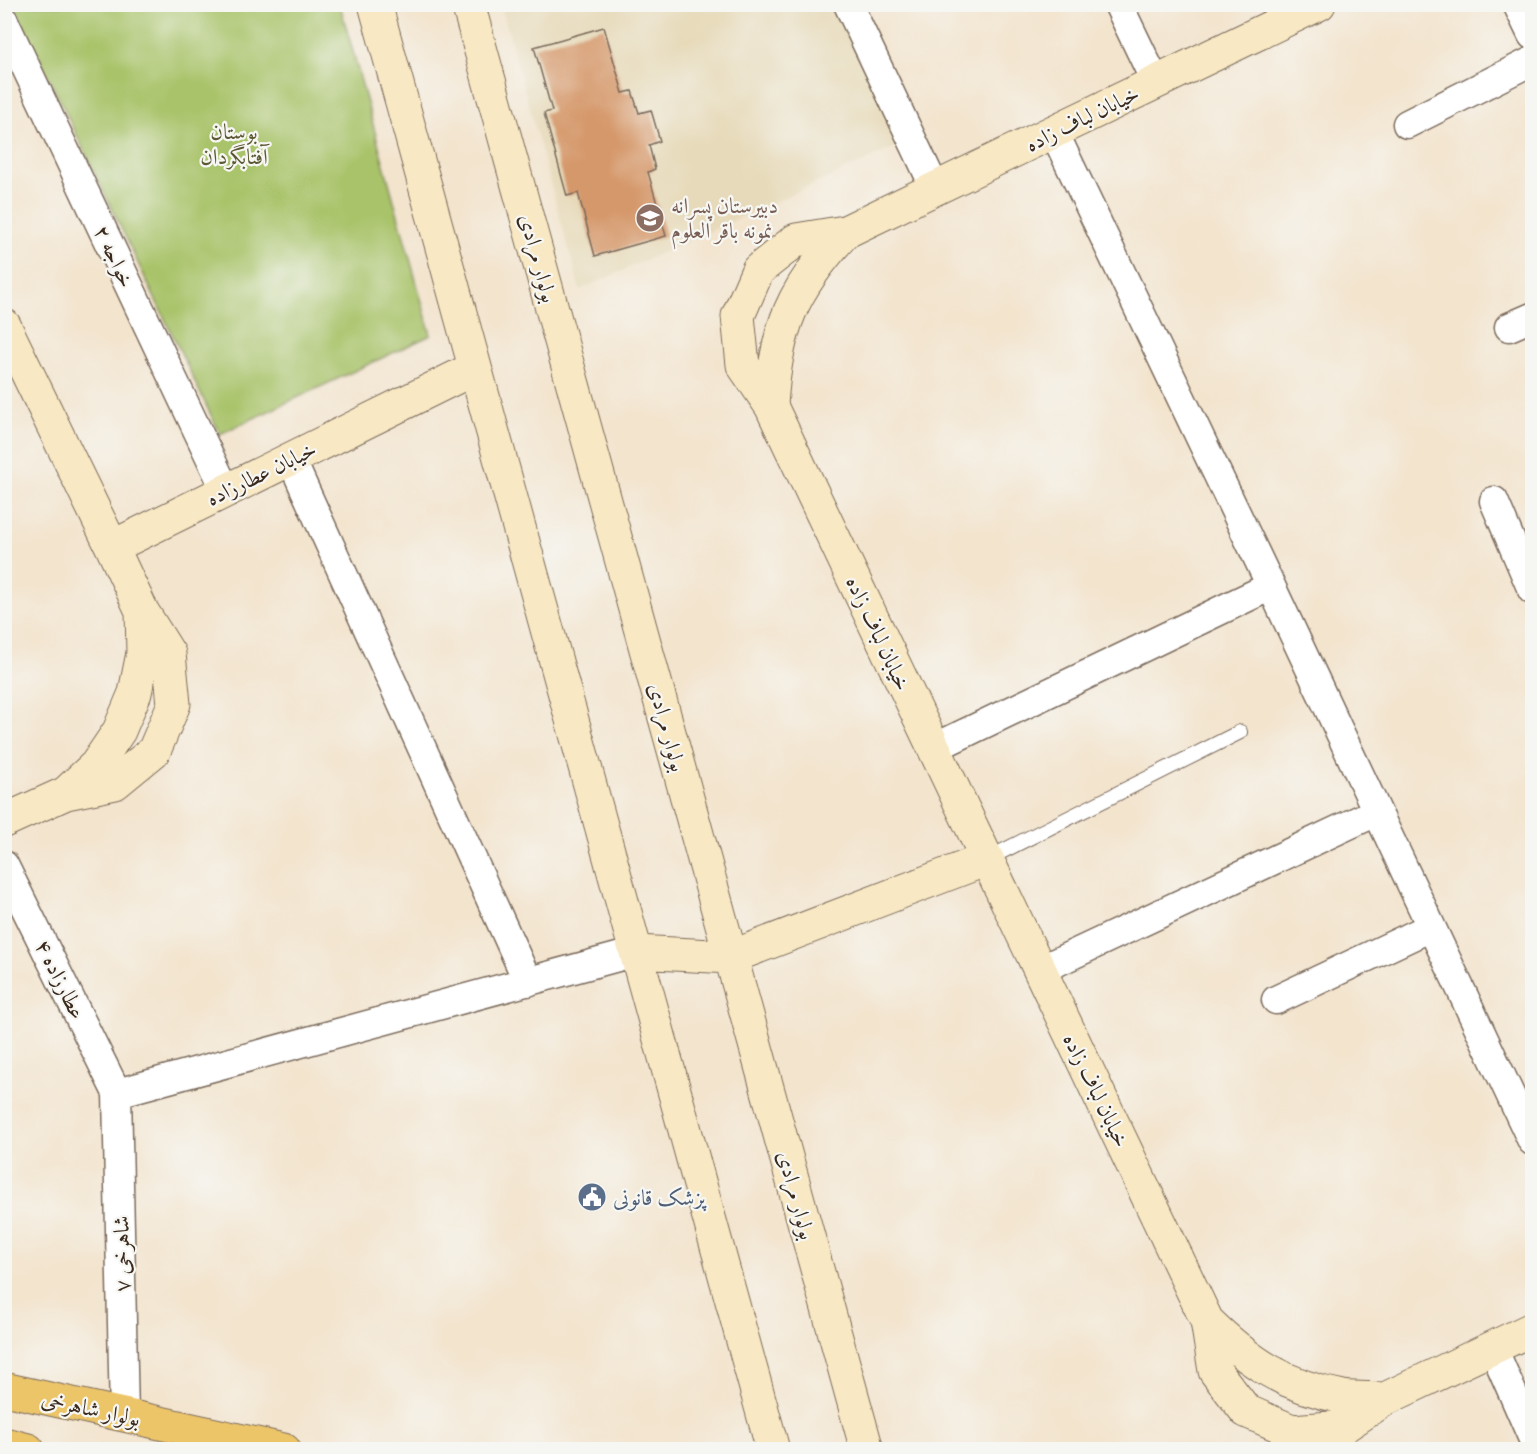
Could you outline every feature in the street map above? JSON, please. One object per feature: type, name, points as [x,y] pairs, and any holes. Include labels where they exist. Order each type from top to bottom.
[{"type":"main road","name":"بولوار شاهرخی","points":[[4,1389],[284,1449]]},
{"type":"main road","points":[[4,1444],[28,1449]]},
{"type":"street","points":[[375,4],[773,1449]]},
{"type":"street","name":"بولوار مرادی","points":[[468,4],[867,1449]]},
{"type":"street","points":[[848,4],[935,188]]},
{"type":"street","points":[[1118,4],[1156,83]]},
{"type":"street","name":"خیابان لباف زاده","points":[[1319,4],[845,232],[796,240],[758,270],[738,316],[743,365],[771,406],[1208,1321],[1215,1371],[1246,1411],[1292,1431],[1343,1427],[1384,1399],[1533,1329]]},
{"type":"street","points":[[1517,4],[1533,35]]},
{"type":"street","name":"خواجه ۲","points":[[4,21],[226,491]]},
{"type":"street","points":[[1407,124],[1533,61]]},
{"type":"street","points":[[1054,132],[1533,1141]]},
{"type":"street","name":"خیابان لباف زاده","points":[[771,406],[776,358],[782,329],[797,293],[819,260],[845,232]]},
{"type":"street","points":[[4,325],[142,611],[169,654],[174,704],[154,751],[115,783],[66,793],[4,821]]},
{"type":"street","name":"خیابان عطارزاده","points":[[112,547],[475,368]]},
{"type":"street","points":[[291,459],[528,982]]},
{"type":"street","points":[[1494,501],[1533,590]]},
{"type":"street","points":[[934,748],[1271,586]]},
{"type":"street","points":[[1040,970],[1376,812]]},
{"type":"street","points":[[117,1093],[636,952],[731,957],[987,859]]},
{"type":"street","name":"عطارزاده ۴","points":[[4,865],[117,1093]]},
{"type":"street","points":[[1276,1000],[1431,927]]},
{"type":"street","name":"شاهرخی ۷","points":[[117,1093],[124,1415]]},
{"type":"street","name":"خیابان لباف زاده","points":[[1208,1321],[1236,1349],[1269,1372],[1305,1388],[1344,1397],[1384,1399]]},
{"type":"street","points":[[1492,1348],[1533,1437]]},
{"type":"street","points":[[750,1449],[757,1432],[761,1407]]},
{"type":"lane","points":[[987,859],[1240,732]]},
{"type":"shaded area","name":"دبیرستان پسرانه نمونه باقر العلوم","points":[[501,5],[833,5],[900,145],[580,290]]},
{"type":"green space","name":"بوستان آفتابگردان","points":[[14,5],[340,5],[431,335],[220,434]]},
{"type":"building","points":[[604,27],[623,93],[632,91],[639,113],[651,110],[660,141],[649,145],[655,169],[648,172],[666,236],[595,256],[578,193],[567,196],[544,113],[552,111],[534,47]]},
{"type":"place","name":"دبیرستان پسرانه نمونه باقر العلوم","points":[[650,218]]},
{"type":"place","name":"پزشک قانونی","points":[[592,1197]]}]
